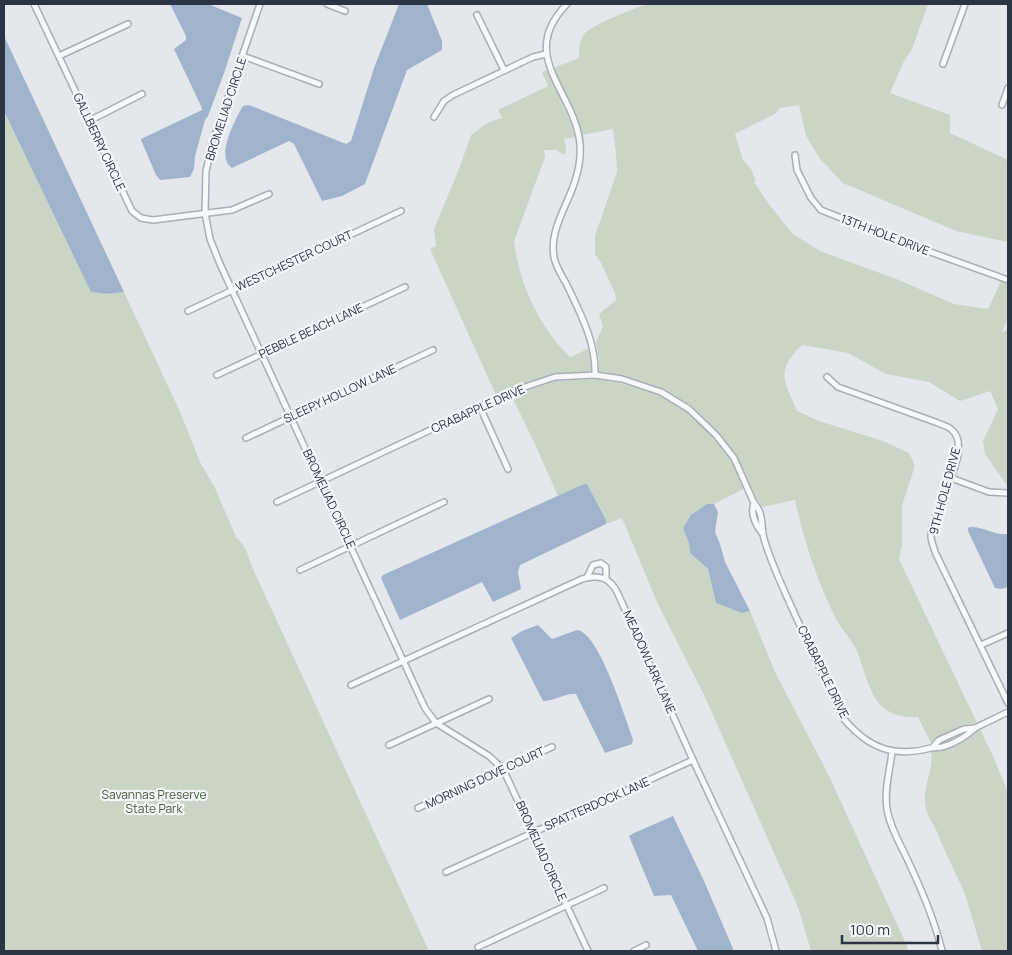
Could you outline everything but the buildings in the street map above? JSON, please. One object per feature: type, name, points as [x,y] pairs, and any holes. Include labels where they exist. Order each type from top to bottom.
[{"type":"street","name":"GALLBERRY CIRCLE","points":[[34,4],[132,211],[141,218],[153,220],[232,210],[269,194]]},
{"type":"street","name":"BROMELIAD CIRCLE","points":[[260,4],[213,141],[206,171],[205,213],[210,239],[425,708],[436,723],[489,756],[503,770],[588,951]]},
{"type":"street","points":[[327,4],[345,11]]},
{"type":"street","points":[[567,4],[557,14],[549,31],[546,54],[551,72],[574,121],[580,154],[576,180],[553,240],[555,261],[594,346],[596,375]]},
{"type":"street","points":[[943,64],[966,4]]},
{"type":"street","points":[[477,15],[504,70]]},
{"type":"street","points":[[59,56],[128,24]]},
{"type":"street","points":[[434,118],[441,105],[448,98],[504,70],[546,54]]},
{"type":"street","points":[[243,56],[320,84]]},
{"type":"street","points":[[1002,106],[1008,88]]},
{"type":"street","points":[[89,121],[142,94]]},
{"type":"street","name":"13TH HOLE DRIVE","points":[[796,154],[797,170],[811,198],[821,210],[1008,280]]},
{"type":"street","name":"WESTCHESTER COURT","points":[[188,311],[401,211]]},
{"type":"street","name":"PEBBLE BEACH LANE","points":[[217,375],[404,287]]},
{"type":"street","name":"SLEEPY HOLLOW LANE","points":[[246,438],[433,350]]},
{"type":"street","name":"CRABAPPLE DRIVE","points":[[277,502],[513,391],[555,377],[596,375],[622,379],[661,392],[689,409],[716,435],[734,458],[754,503],[759,508],[763,525],[762,533],[778,578],[843,718],[855,732],[872,744],[892,752],[918,752],[933,747],[939,740],[964,728],[975,728],[1008,712]]},
{"type":"street","name":"9TH HOLE DRIVE","points":[[827,377],[838,387],[938,422],[952,430],[958,439],[958,450],[951,478],[931,536],[935,552],[1008,703]]},
{"type":"street","points":[[480,407],[508,469]]},
{"type":"street","points":[[951,478],[989,492],[1008,493]]},
{"type":"street","points":[[300,570],[444,502]]},
{"type":"street","name":"MEADOWLARK LANE","points":[[587,578],[593,565],[601,563],[606,568],[606,579],[614,586],[618,594],[767,918],[776,951]]},
{"type":"street","points":[[351,685],[587,578],[597,577],[606,579]]},
{"type":"street","points":[[981,644],[1008,633]]},
{"type":"street","points":[[388,745],[489,699]]},
{"type":"street","name":"MORNING DOVE COURT","points":[[418,808],[552,747]]},
{"type":"street","points":[[892,752],[886,796],[887,810],[892,826],[931,914],[942,951]]},
{"type":"street","name":"SPATTERDOCK LANE","points":[[446,872],[693,760]]},
{"type":"street","points":[[478,947],[604,888]]},
{"type":"street","points":[[634,951],[646,945]]},
{"type":"green space","points":[[647,4],[928,4],[912,49],[904,61],[890,93],[950,115],[950,133],[1006,159],[1008,163],[1008,242],[956,231],[843,183],[820,159],[806,136],[799,105],[780,108],[775,114],[735,134],[743,160],[751,169],[756,181],[754,182],[768,203],[793,234],[820,251],[899,280],[954,304],[988,309],[1001,281],[1008,284],[1008,318],[1002,332],[1008,330],[1008,483],[1006,484],[985,454],[983,441],[998,409],[990,391],[960,401],[929,382],[886,374],[848,353],[802,345],[788,362],[785,370],[784,377],[788,391],[797,411],[819,421],[883,441],[909,453],[915,466],[902,505],[902,545],[899,559],[977,723],[963,725],[938,737],[931,743],[918,717],[905,717],[885,709],[871,691],[857,651],[836,619],[817,575],[795,500],[762,507],[740,462],[704,417],[684,401],[654,386],[631,378],[599,372],[596,342],[603,326],[599,314],[616,300],[615,293],[595,254],[595,236],[617,172],[613,129],[582,135],[553,68],[579,58],[579,48],[586,32],[615,16]]},
{"type":"green space","points":[[547,70],[571,122],[575,137],[564,139],[565,155],[556,150],[544,150],[545,157],[514,241],[520,273],[532,304],[540,318],[570,357],[590,348],[592,372],[554,374],[496,395],[430,249],[436,246],[434,229],[471,135],[489,122],[502,118],[498,110],[548,86],[542,72]]},
{"type":"green space","name":"Savannas Preserve State Park","points":[[4,111],[45,194],[108,294],[124,292],[181,414],[200,462],[215,488],[236,537],[246,551],[429,951],[4,951]]},
{"type":"green space","points":[[596,379],[620,383],[643,390],[658,395],[679,406],[710,432],[734,464],[745,488],[714,504],[707,504],[683,528],[689,543],[690,553],[708,569],[716,603],[742,613],[750,611],[775,672],[829,776],[908,951],[811,951],[798,907],[705,697],[657,602],[622,518],[606,524],[606,520],[587,484],[558,496],[513,399],[500,404],[499,402],[556,381]]},
{"type":"green space","points":[[980,729],[1008,792],[1008,951],[982,951],[965,894],[929,817],[925,801],[932,758],[931,751],[944,750],[964,741]]},
{"type":"water","points":[[170,4],[208,4],[242,18],[224,73],[205,120],[195,156],[194,169],[190,177],[160,180],[156,175],[141,139],[202,110],[174,49],[186,40],[186,36]]},
{"type":"water","points":[[399,4],[427,4],[442,41],[442,50],[407,70],[365,184],[342,196],[322,201],[294,144],[289,141],[232,168],[227,163],[225,156],[228,138],[243,106],[249,105],[346,144],[351,141],[374,68]]},
{"type":"water","points":[[4,36],[124,292],[108,294],[91,292],[4,111]]},
{"type":"water","points":[[587,484],[606,520],[606,524],[520,565],[518,572],[521,589],[493,602],[482,582],[400,620],[381,578],[383,575]]},
{"type":"water","points":[[707,504],[714,504],[718,512],[715,532],[725,562],[750,611],[742,613],[716,603],[708,569],[690,553],[689,543],[683,528],[691,515]]},
{"type":"water","points":[[970,527],[998,534],[1008,534],[1008,587],[995,588],[968,531]]},
{"type":"water","points":[[538,625],[552,639],[577,630],[585,634],[594,645],[618,696],[633,739],[632,744],[605,753],[576,694],[543,701],[511,638],[522,631]]},
{"type":"water","points":[[673,816],[734,951],[698,951],[671,895],[654,896],[629,836]]}]
